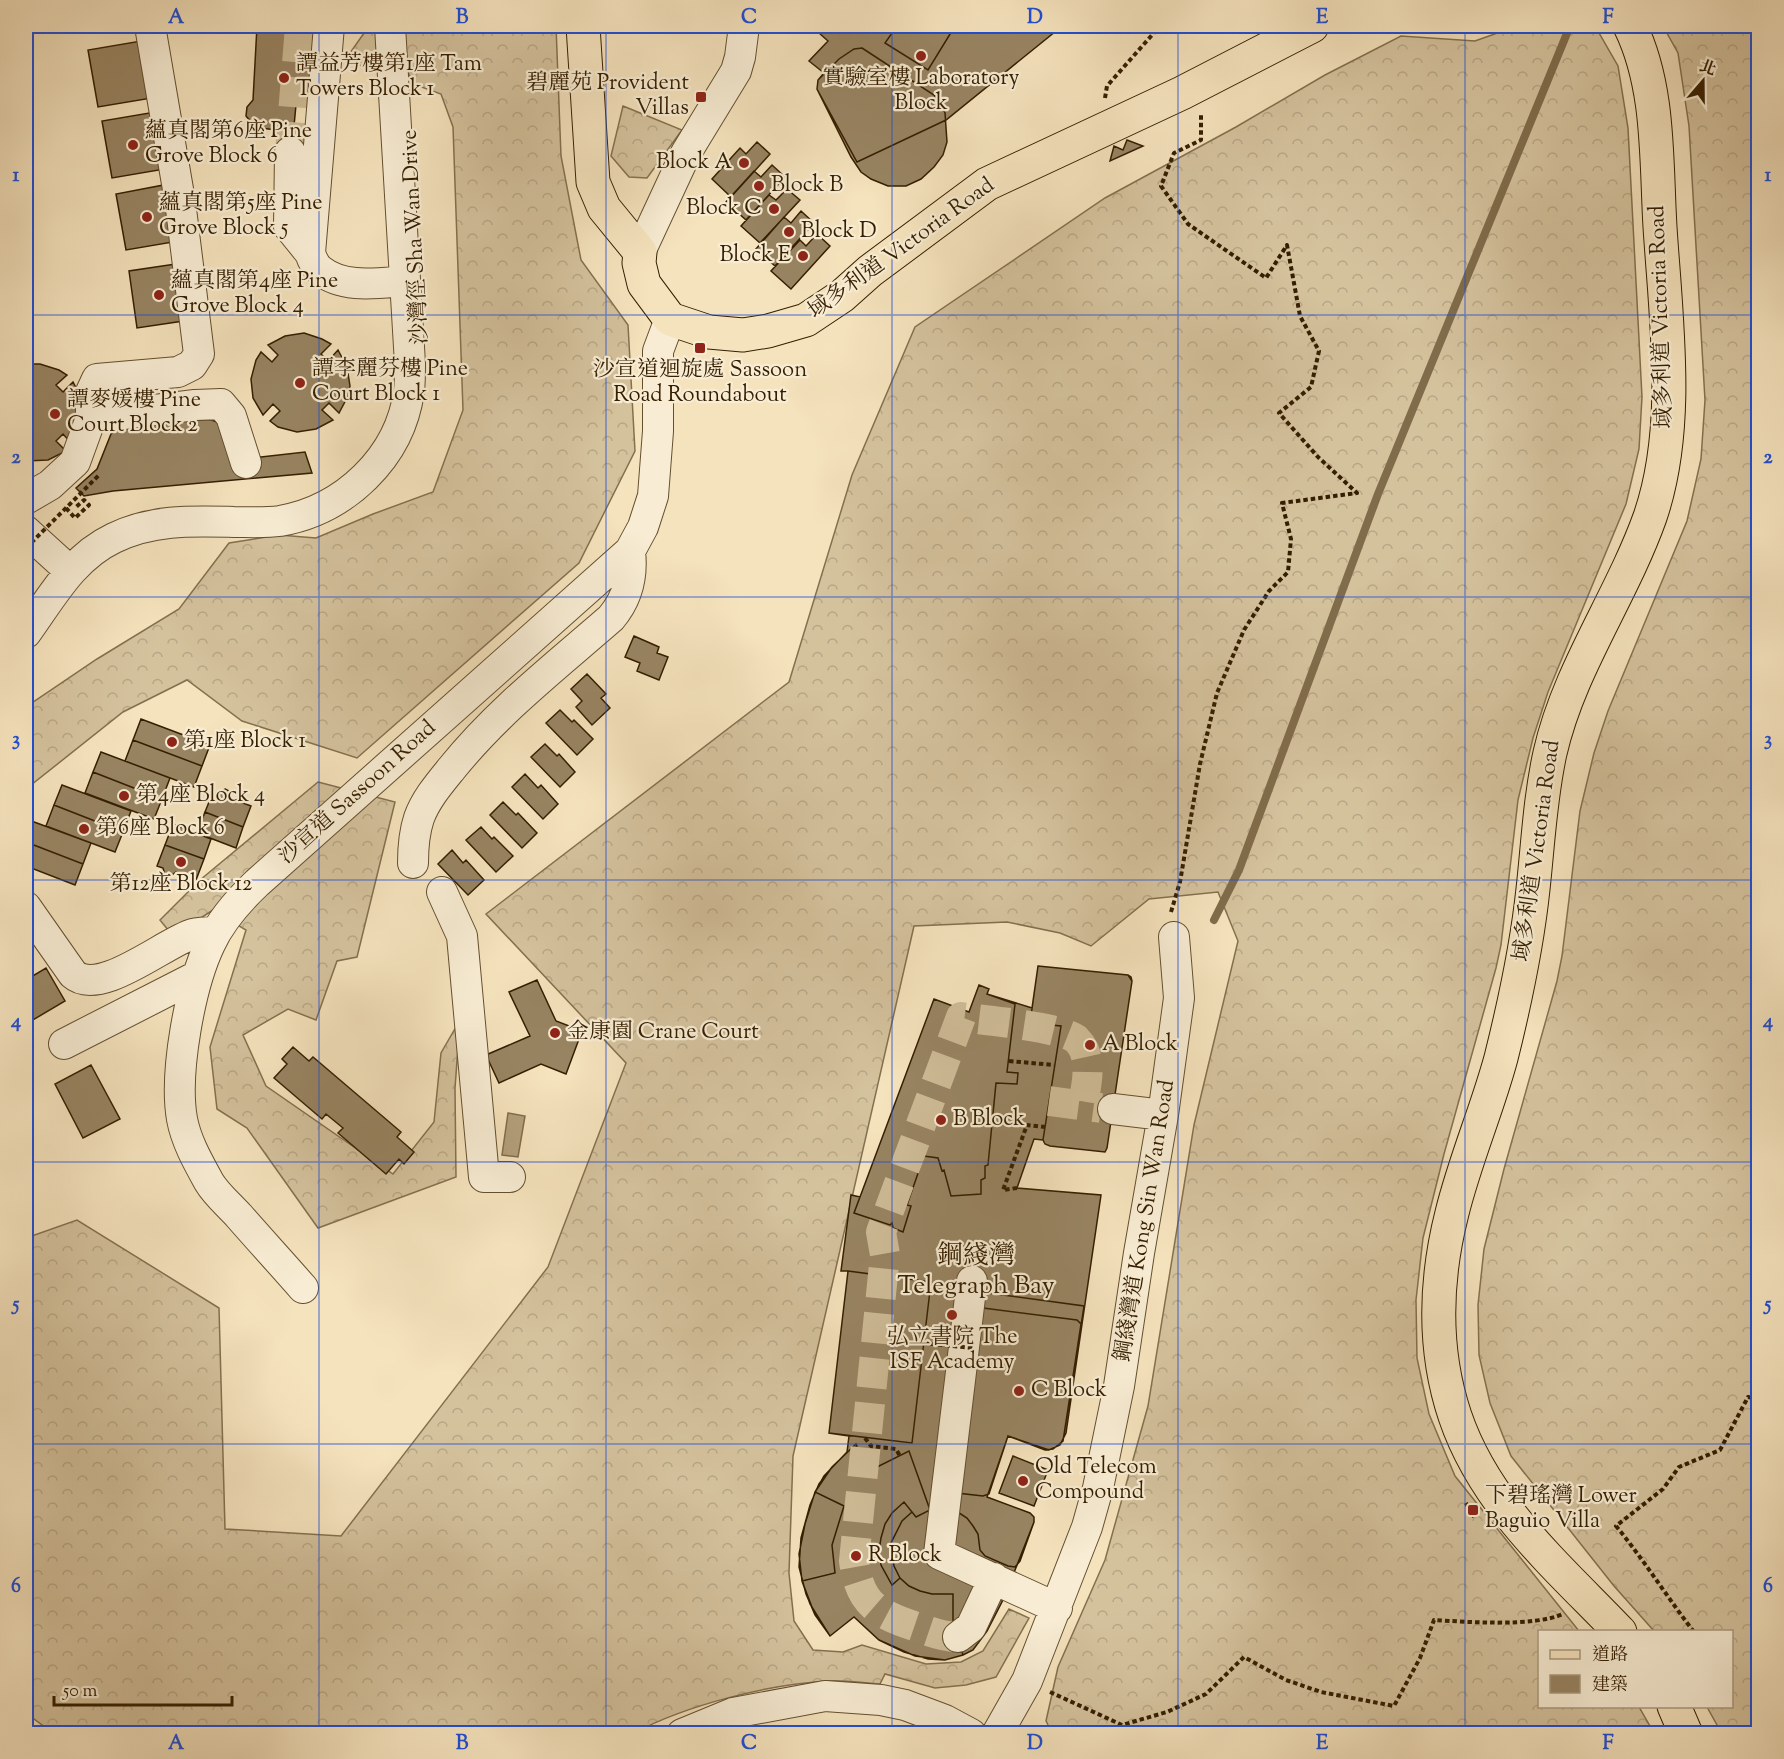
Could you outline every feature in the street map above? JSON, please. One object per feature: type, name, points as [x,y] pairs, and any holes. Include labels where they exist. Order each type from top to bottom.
[{"type":"main road","points":[[583,26],[593,182],[604,208],[640,252],[639,259],[644,284],[670,319]]},
{"type":"main road","name":"域多利道 Victoria Road","points":[[670,319],[709,332],[743,334],[768,331],[806,320],[842,296],[870,271],[987,184],[1182,93],[1312,26]]},
{"type":"main road","name":"域多利道 Victoria Road","points":[[1618,1630],[1533,1543],[1497,1499],[1473,1457],[1455,1416],[1444,1375],[1439,1335],[1439,1301],[1442,1264],[1452,1213],[1499,1064],[1520,973],[1530,921],[1545,777],[1554,737],[1577,673],[1625,574],[1649,518],[1663,466],[1667,423],[1667,341],[1654,121],[1643,58],[1630,26]]},
{"type":"main road","points":[[1674,1708],[1686,1734]]},
{"type":"street","points":[[26,500],[50,485],[75,462],[91,418],[90,392],[97,379],[178,372],[192,365],[199,354],[180,201],[150,26]]},
{"type":"street","points":[[310,253],[329,26]]},
{"type":"street","name":"沙灣徑 Sha Wan Drive","points":[[26,633],[57,586],[70,571],[97,548],[114,538],[172,521],[279,521],[319,509],[339,499],[357,486],[386,453],[407,401],[410,364],[390,26]]},
{"type":"street","points":[[640,252],[681,162],[736,71],[744,26]]},
{"type":"street","points":[[290,152],[289,226],[310,253],[318,269],[347,282],[405,281]]},
{"type":"street","name":"沙宣道 Sassoon Road","points":[[303,1288],[211,1185],[189,1141],[179,1100],[181,1067],[197,976],[216,932],[230,911],[257,883],[630,551],[643,527],[653,496],[658,431],[658,351],[670,319]]},
{"type":"street","points":[[91,418],[221,404],[231,416],[246,463]]},
{"type":"street","points":[[26,531],[70,571]]},
{"type":"street","points":[[413,863],[415,831],[435,789],[506,709],[611,618],[620,607],[630,580],[632,566],[630,551]]},
{"type":"street","points":[[442,892],[462,936],[484,1177],[510,1176]]},
{"type":"street","points":[[26,908],[73,974],[82,979],[112,976],[192,934],[216,932]]},
{"type":"street","name":"鋼綫灣道 Kong Sin Wan Road","points":[[997,1734],[1027,1681],[1024,1593],[1087,1527],[1098,1488],[1119,1386],[1139,1253],[1164,1116],[1179,998],[1172,927]]},
{"type":"street","points":[[64,1044],[197,976]]},
{"type":"street","points":[[1113,1109],[1164,1116]]},
{"type":"street","points":[[972,1281],[939,1554],[1024,1593]]},
{"type":"street","points":[[958,1637],[1024,1593]]},
{"type":"street","points":[[682,1734],[733,1713],[825,1695],[881,1700],[905,1705],[945,1720],[971,1734]]},
{"type":"path","points":[[1107,107],[1105,97],[1107,86],[1160,26]]},
{"type":"path","points":[[1172,927],[1200,764],[1216,693],[1244,630],[1269,591],[1288,572],[1291,539],[1282,502],[1357,493],[1318,457],[1279,413],[1311,387],[1319,351],[1300,316],[1287,245],[1266,278],[1188,225],[1161,186],[1174,153],[1201,140],[1201,109]]},
{"type":"path","points":[[26,548],[100,474]]},
{"type":"path","points":[[66,508],[75,518],[89,505],[84,500],[76,507]]},
{"type":"path","points":[[1008,1061],[1054,1065]]},
{"type":"path","points":[[1017,1188],[1004,1190],[1027,1125],[1045,1126]]},
{"type":"path","points":[[924,1343],[973,1348]]},
{"type":"path","points":[[1692,1630],[1616,1526],[1663,1489],[1679,1467],[1720,1450],[1748,1397],[1758,1399]]},
{"type":"path","points":[[865,1438],[871,1446],[896,1449],[900,1456]]},
{"type":"path","points":[[1049,1691],[1122,1725],[1167,1712],[1206,1694],[1244,1657],[1286,1680],[1321,1692],[1394,1707],[1420,1658],[1434,1620],[1482,1623],[1551,1619],[1565,1612]]},
{"type":"green space","points":[[369,26],[383,26],[379,72],[345,60]]},
{"type":"green space","points":[[399,26],[556,26],[561,156],[581,260],[628,325],[635,451],[579,563],[357,758],[242,721],[187,680],[123,712],[26,789],[26,707],[97,659],[179,609],[229,543],[279,535],[316,538],[433,492],[463,410],[453,127],[441,94],[413,84],[401,56]]},
{"type":"green space","points":[[1517,26],[1595,26],[1618,66],[1628,128],[1642,397],[1639,449],[1626,504],[1548,692],[1533,738],[1518,800],[1501,945],[1423,1238],[1416,1300],[1417,1358],[1429,1414],[1455,1476],[1578,1630],[1538,1630],[1538,1708],[1640,1708],[1654,1733],[1052,1733],[1046,1721],[1058,1667],[1105,1560],[1148,1406],[1194,1125],[1238,941],[1218,892],[1149,899],[1091,946],[1060,933],[1007,922],[914,926],[793,1456],[789,1573],[794,1621],[813,1650],[843,1652],[862,1645],[926,1664],[961,1662],[983,1651],[1009,1609],[1029,1618],[996,1677],[966,1685],[935,1688],[885,1674],[880,1684],[835,1681],[781,1686],[703,1705],[678,1713],[634,1733],[53,1733],[26,1713],[26,1238],[77,1220],[219,1308],[225,1529],[341,1536],[548,1267],[626,1063],[486,914],[789,682],[852,475],[915,327],[1105,198],[1236,127],[1325,75],[1401,36],[1475,41]]},
{"type":"green space","points":[[1663,26],[1758,26],[1758,1733],[1719,1733],[1708,1708],[1733,1708],[1733,1630],[1653,1630],[1614,1586],[1511,1456],[1490,1403],[1479,1355],[1478,1305],[1484,1249],[1557,981],[1580,811],[1594,753],[1608,711],[1687,521],[1701,459],[1705,400],[1689,126],[1678,53]]},
{"type":"green space","points":[[623,106],[682,130],[647,178],[629,177],[611,156]]},
{"type":"green space","points":[[318,782],[395,802],[357,957],[337,961],[316,1020],[288,1009],[243,1035],[266,1086],[393,1174],[434,1122],[441,1053],[460,1020],[455,1088],[456,1177],[318,1228],[247,1128],[217,1109],[210,1047],[246,930],[213,910],[173,936],[160,920],[200,880]]},
{"type":"shaded area","points":[[508,1113],[525,1116],[518,1157],[502,1155]]},
{"type":"building","name":"譚益芳樓第1座 Tam Towers Block 1","points":[[257,26],[298,26],[297,38],[302,46],[317,48],[313,86],[298,84],[294,126],[288,126],[288,131],[259,128],[259,124],[252,123],[246,116],[247,107],[253,100]]},
{"type":"building","points":[[825,26],[1059,26],[1056,31],[946,120],[857,162],[817,89],[818,80],[824,73],[809,61],[828,41],[818,32]]},
{"type":"building","name":"實驗室樓 Laboratory Block","points":[[897,26],[955,26],[928,70],[885,43]]},
{"type":"building","points":[[141,41],[152,98],[98,107],[88,50]]},
{"type":"building","points":[[862,48],[934,95],[945,113],[947,142],[943,155],[921,179],[906,186],[888,186],[861,172],[851,157],[817,89],[818,80],[839,59],[854,49]]},
{"type":"building","name":"蘊真閣第6座 Pine Grove Block 6","points":[[155,112],[165,169],[112,178],[102,121]]},
{"type":"building","points":[[1127,140],[1143,146],[1110,161],[1114,146],[1123,150]]},
{"type":"building","name":"Block A","points":[[757,142],[770,154],[731,197],[712,179],[740,148],[746,154]]},
{"type":"building","name":"Block B","points":[[772,165],[785,177],[746,220],[726,202],[754,171],[761,177]]},
{"type":"building","name":"蘊真閣第5座 Pine Grove Block 5","points":[[169,184],[179,241],[126,250],[116,194]]},
{"type":"building","name":"Block C","points":[[787,189],[800,200],[760,243],[741,226],[769,195],[776,200]]},
{"type":"building","name":"Block D","points":[[801,211],[814,223],[775,266],[756,249],[784,217],[791,223]]},
{"type":"building","name":"Block E","points":[[817,234],[830,246],[791,289],[771,271],[800,240],[806,246]]},
{"type":"building","name":"蘊真閣第4座 Pine Grove Block 4","points":[[182,263],[190,320],[137,328],[129,271]]},
{"type":"building","name":"譚李麗芬樓 Pine Court Block 1","points":[[304,333],[331,344],[321,354],[328,361],[338,350],[347,367],[350,386],[348,396],[339,413],[329,403],[322,410],[333,420],[316,429],[297,432],[278,427],[270,421],[280,411],[273,404],[263,415],[253,398],[251,379],[256,360],[261,352],[272,362],[278,355],[268,345],[285,336]]},
{"type":"building","name":"譚麥媛樓 Pine Court Block 2","points":[[26,364],[40,364],[67,375],[56,385],[63,392],[73,382],[82,399],[72,444],[63,434],[56,441],[66,451],[48,460],[26,461]]},
{"type":"building","points":[[209,419],[217,422],[237,449],[261,457],[305,452],[312,473],[113,491],[84,496],[76,488],[97,469],[111,434],[121,427]]},
{"type":"building","points":[[634,636],[659,647],[657,653],[668,657],[659,680],[637,671],[640,663],[625,657]]},
{"type":"building","points":[[587,674],[606,694],[601,698],[610,708],[592,725],[576,707],[582,701],[571,689]]},
{"type":"building","points":[[560,710],[593,739],[577,755],[546,723]]},
{"type":"building","name":"第1座 Block 1","points":[[141,719],[210,745],[202,766],[133,740]]},
{"type":"building","points":[[133,740],[202,766],[194,787],[125,761]]},
{"type":"building","points":[[545,744],[557,756],[559,754],[575,772],[560,787],[531,757]]},
{"type":"building","points":[[101,752],[170,778],[162,799],[93,772]]},
{"type":"building","name":"第4座 Block 4","points":[[93,772],[162,799],[154,819],[85,793]]},
{"type":"building","points":[[525,774],[538,788],[541,785],[558,804],[543,819],[512,787]]},
{"type":"building","points":[[62,785],[131,811],[123,832],[54,805]]},
{"type":"building","points":[[225,789],[229,791],[232,799],[251,806],[243,827],[205,812],[213,792],[218,794]]},
{"type":"building","points":[[503,802],[516,815],[518,813],[537,833],[522,848],[490,815]]},
{"type":"building","name":"第6座 Block 6","points":[[54,805],[123,832],[115,852],[46,826]]},
{"type":"building","points":[[205,812],[243,827],[236,848],[197,833]]},
{"type":"building","points":[[26,819],[91,843],[83,864],[26,842]]},
{"type":"building","points":[[173,824],[211,839],[204,859],[165,845]]},
{"type":"building","points":[[481,827],[513,856],[496,872],[466,840]]},
{"type":"building","points":[[26,842],[83,864],[75,885],[26,866]]},
{"type":"building","name":"第12座 Block 12","points":[[165,845],[204,859],[196,880],[176,872],[169,877],[165,875],[163,868],[157,866]]},
{"type":"building","points":[[452,850],[463,863],[466,860],[484,880],[468,895],[438,864]]},
{"type":"building","name":"A Block","points":[[1038,966],[1131,977],[1105,1152],[1050,1146],[1043,1140],[1061,1026],[1030,1023]]},
{"type":"building","name":"弘立書院 The ISF Academy","points":[[1038,966],[1128,975],[1132,981],[1105,1152],[1050,1146],[1043,1140],[1034,1139],[1017,1188],[1101,1195],[1066,1433],[1060,1445],[1049,1450],[1008,1436],[987,1497],[1030,1513],[1034,1517],[1034,1522],[1004,1598],[987,1631],[973,1650],[945,1660],[915,1656],[879,1640],[854,1617],[830,1636],[810,1604],[802,1581],[799,1554],[815,1492],[824,1476],[847,1452],[849,1436],[829,1433],[848,1271],[841,1271],[851,1195],[860,1197],[934,999],[969,1012],[979,985],[989,989],[987,994],[1032,1008]]},
{"type":"building","points":[[46,968],[65,1001],[26,1024],[26,980]]},
{"type":"building","name":"金康園 Crane Court","points":[[537,980],[556,1021],[582,1031],[566,1074],[541,1064],[499,1083],[486,1055],[530,1036],[509,992]]},
{"type":"building","name":"B Block","points":[[979,985],[989,989],[987,994],[1015,1004],[1007,1072],[1018,1073],[1017,1084],[996,1083],[988,1165],[985,1166],[985,1178],[981,1180],[981,1194],[951,1196],[938,1158],[924,1156],[907,1205],[911,1206],[903,1232],[893,1228],[892,1223],[890,1225],[854,1213],[934,999],[969,1012]]},
{"type":"building","points":[[293,1047],[309,1061],[313,1057],[401,1132],[397,1137],[414,1152],[404,1164],[399,1159],[386,1174],[338,1133],[343,1128],[326,1114],[322,1119],[274,1078],[287,1064],[282,1059]]},
{"type":"building","points":[[91,1065],[120,1119],[83,1138],[55,1084]]},
{"type":"building","points":[[848,1271],[931,1282],[912,1443],[829,1433]]},
{"type":"building","name":"C Block","points":[[980,1292],[1084,1306],[1063,1441],[1053,1449],[1045,1450],[1008,1436],[987,1497],[1030,1513],[1034,1517],[1020,1561],[1015,1567],[985,1556],[980,1550],[978,1534],[973,1526],[967,1518],[953,1509]]},
{"type":"building","name":"C Block","points":[[983,1308],[1077,1320],[1081,1324],[1063,1441],[1053,1449],[1045,1450],[1008,1436],[989,1494],[983,1496],[957,1493]]},
{"type":"building","name":"R Block","points":[[856,1444],[857,1446],[853,1449],[871,1470],[909,1451],[930,1510],[916,1517],[904,1502],[892,1513],[885,1524],[881,1538],[879,1551],[881,1565],[892,1585],[900,1578],[909,1586],[920,1591],[932,1594],[953,1594],[953,1620],[963,1655],[945,1660],[928,1659],[904,1652],[879,1640],[854,1617],[830,1636],[815,1615],[802,1581],[835,1573],[832,1545],[844,1506],[815,1492],[832,1467]]},
{"type":"building","name":"R Block","points":[[856,1444],[857,1446],[853,1449],[871,1470],[909,1451],[930,1510],[916,1517],[912,1512],[902,1521],[891,1543],[894,1566],[900,1578],[909,1586],[932,1594],[953,1594],[953,1620],[963,1655],[945,1660],[928,1659],[904,1652],[879,1640],[854,1617],[830,1636],[815,1615],[806,1594],[799,1567],[801,1538],[810,1505],[819,1484],[832,1467]]},
{"type":"building","name":"Old Telecom Compound","points":[[1013,1456],[1048,1470],[1034,1506],[999,1493]]},
{"type":"waterway","points":[[1214,920],[1239,870],[1378,494],[1570,26]]},
{"type":"tunnel","points":[[290,152],[300,26]]},
{"type":"tunnel","points":[[958,1637],[932,1632],[903,1622],[873,1606],[861,1588],[854,1561],[885,1255],[881,1232],[961,1017],[1038,1027],[1067,1034],[1076,1039],[1084,1050],[1087,1064],[1083,1105]]},
{"type":"tunnel","points":[[1049,1101],[1101,1108]]},
{"type":"place","name":"實驗室樓 Laboratory Block","points":[[921,56]]},
{"type":"place","name":"譚益芳樓第1座 Tam Towers Block 1","points":[[284,78]]},
{"type":"place","name":"碧麗苑 Provident Villas","points":[[701,97]]},
{"type":"place","name":"蘊真閣第6座 Pine Grove Block 6","points":[[133,145]]},
{"type":"place","name":"Block A","points":[[744,163]]},
{"type":"place","name":"Block B","points":[[759,186]]},
{"type":"place","name":"Block C","points":[[774,209]]},
{"type":"place","name":"蘊真閣第5座 Pine Grove Block 5","points":[[147,217]]},
{"type":"place","name":"Block D","points":[[789,232]]},
{"type":"place","name":"Block E","points":[[803,256]]},
{"type":"place","name":"蘊真閣第4座 Pine Grove Block 4","points":[[159,295]]},
{"type":"place","name":"沙宣道迴旋處 Sassoon Road Roundabout","points":[[700,348]]},
{"type":"place","name":"譚李麗芬樓 Pine Court Block 1","points":[[300,383]]},
{"type":"place","name":"譚麥媛樓 Pine Court Block 2","points":[[55,414]]},
{"type":"place","name":"第1座 Block 1","points":[[172,742]]},
{"type":"place","name":"第4座 Block 4","points":[[124,796]]},
{"type":"place","name":"第6座 Block 6","points":[[84,829]]},
{"type":"place","name":"第12座 Block 12","points":[[181,862]]},
{"type":"place","name":"金康園 Crane Court","points":[[555,1033]]},
{"type":"place","name":"A Block","points":[[1090,1045]]},
{"type":"place","name":"B Block","points":[[941,1120]]},
{"type":"place","name":"弘立書院 The ISF Academy","points":[[952,1315]]},
{"type":"place","name":"C Block","points":[[1019,1391]]},
{"type":"place","name":"Old Telecom Compound","points":[[1023,1481]]},
{"type":"place","name":"下碧瑤灣 Lower Baguio Villa","points":[[1473,1510]]},
{"type":"place","name":"R Block","points":[[856,1556]]},
{"type":"district","name":"鋼綫灣 Telegraph Bay","points":[[976,1271]]}]
